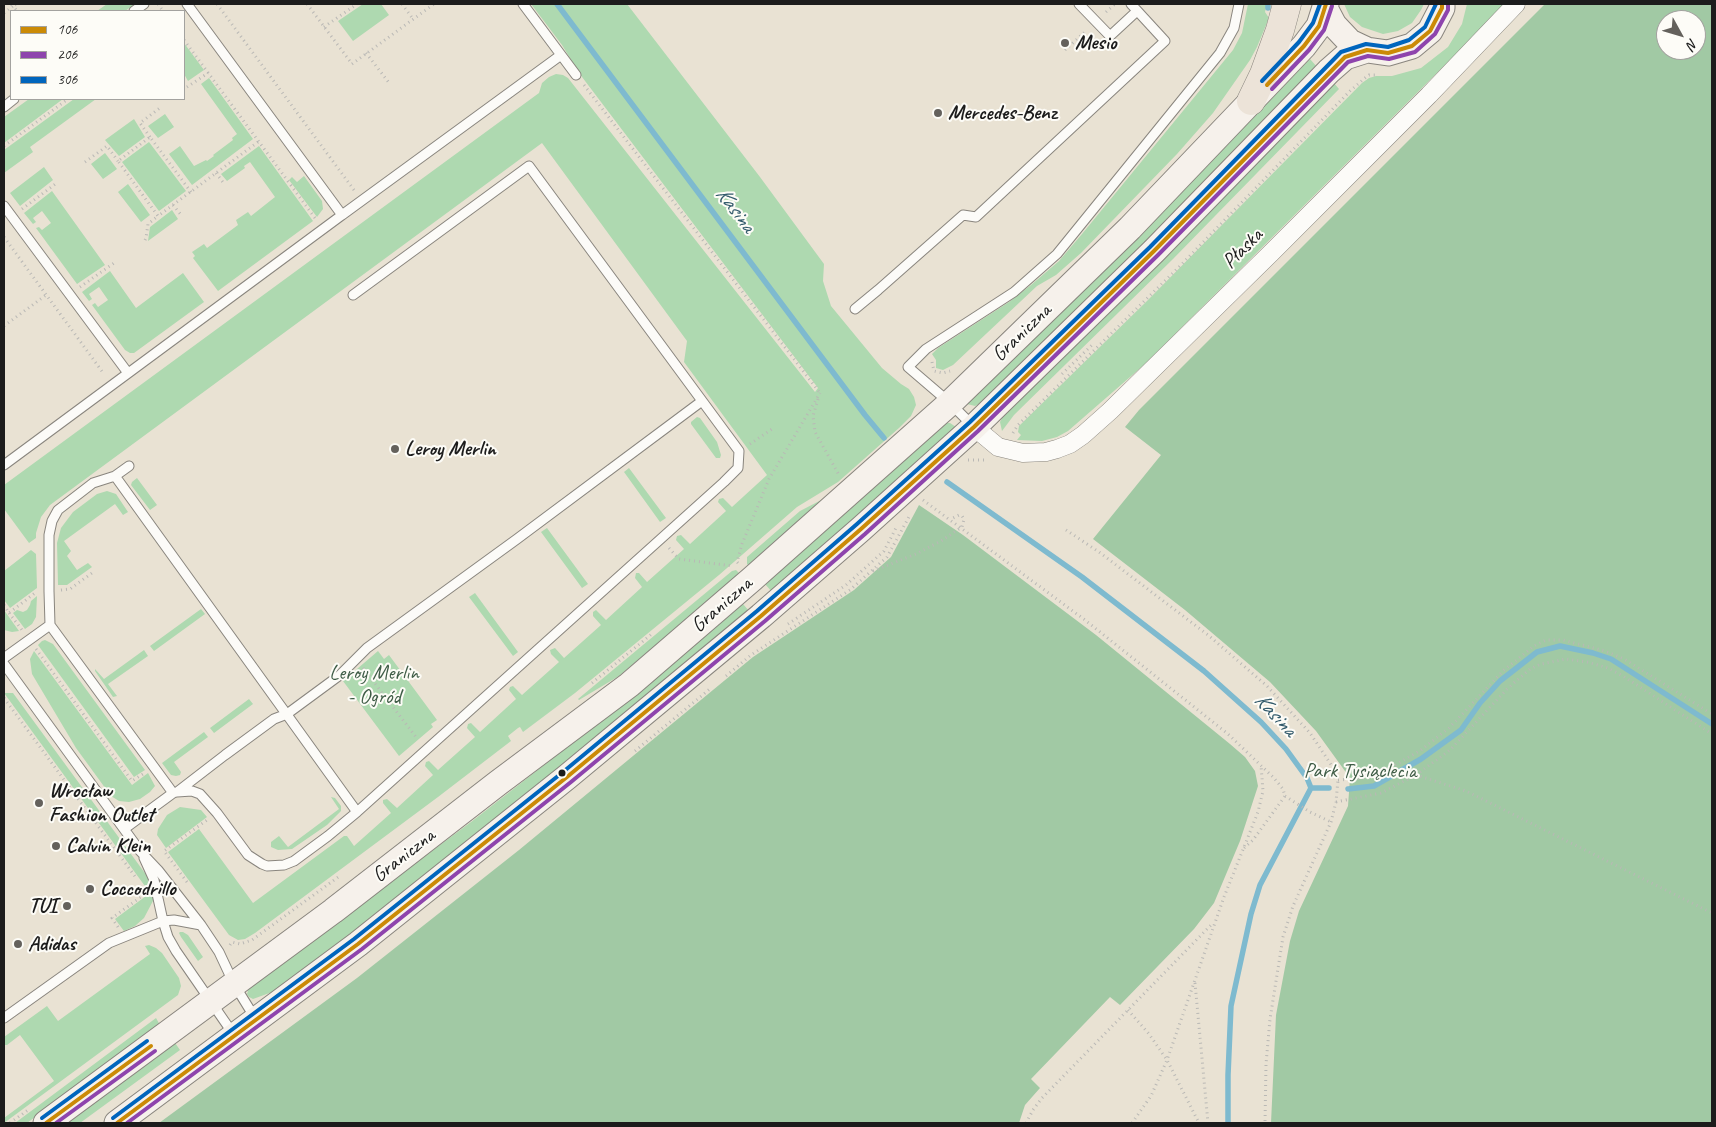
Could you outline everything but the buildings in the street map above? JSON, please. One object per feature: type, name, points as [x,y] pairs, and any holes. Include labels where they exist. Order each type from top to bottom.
[{"type":"highway","points":[[1251,101],[1264,74],[1277,39],[1287,4]]},
{"type":"main road","points":[[1325,6],[1334,25],[1350,42],[1367,50],[1388,52],[1412,46],[1430,31],[1442,8],[1442,4]]},
{"type":"main road","name":"Graniczna","points":[[39,1115],[211,1001],[333,911],[498,782],[630,684],[765,568],[950,403],[1130,228],[1304,46],[1319,26],[1325,6]]},
{"type":"main road","name":"Graniczna","points":[[117,1123],[358,944],[567,777],[761,616],[974,427],[1154,251],[1329,71],[1345,57],[1367,50]]},
{"type":"street","name":"Płaska","points":[[974,427],[998,447],[1023,454],[1057,449],[1070,444],[1083,435],[1271,253],[1429,95],[1516,4]]},
{"type":"lane","points":[[187,4],[342,215]]},
{"type":"lane","points":[[523,4],[576,75]]},
{"type":"lane","points":[[1079,4],[1110,36],[1137,11]]},
{"type":"lane","points":[[855,309],[962,215],[976,217],[1165,41],[1130,4]]},
{"type":"lane","points":[[974,427],[950,403],[908,367],[926,349],[1014,292],[1057,254],[1220,53],[1234,28],[1239,4]]},
{"type":"lane","points":[[4,465],[561,55]]},
{"type":"lane","points":[[175,792],[192,791],[200,794],[217,813],[248,855],[262,864],[277,866],[294,861],[357,812],[738,468],[739,451],[529,166],[353,294]]},
{"type":"lane","points":[[4,206],[128,373]]},
{"type":"lane","points":[[124,829],[224,754],[267,724],[287,714],[340,676],[367,648],[702,401]]},
{"type":"lane","points":[[129,466],[115,476],[92,483],[58,510],[52,521],[49,535],[50,625],[153,766],[175,792]]},
{"type":"lane","points":[[115,476],[357,812]]},
{"type":"lane","points":[[4,658],[50,625]]},
{"type":"lane","points":[[4,664],[140,851],[158,870],[201,925],[220,952],[234,984],[256,1019]]},
{"type":"lane","points":[[140,851],[154,880],[168,937],[234,1035]]},
{"type":"lane","points":[[4,1018],[109,942],[163,921],[174,920],[201,925]]},
{"type":"path","points":[[217,4],[362,201]]},
{"type":"path","points":[[307,4],[352,64],[434,4]]},
{"type":"path","points":[[324,28],[357,4]]},
{"type":"path","points":[[402,4],[413,19]]},
{"type":"path","points":[[1065,50],[1115,4]]},
{"type":"path","points":[[4,13],[14,5]]},
{"type":"path","points":[[185,41],[318,222]]},
{"type":"path","points":[[366,53],[390,84]]},
{"type":"path","points":[[187,87],[208,73]]},
{"type":"path","points":[[576,75],[820,393]]},
{"type":"path","points":[[1011,438],[1018,424],[1178,268],[1349,89]]},
{"type":"path","points":[[4,146],[67,100]]},
{"type":"path","points":[[161,107],[140,123],[191,192]]},
{"type":"path","points":[[118,161],[150,137]]},
{"type":"path","points":[[145,240],[148,224],[258,142]]},
{"type":"path","points":[[84,162],[107,146],[158,216]]},
{"type":"path","points":[[216,173],[225,185]]},
{"type":"path","points":[[16,205],[20,211],[58,182]]},
{"type":"path","points":[[173,205],[182,216]]},
{"type":"path","points":[[4,237],[112,385]]},
{"type":"path","points":[[78,289],[114,263]]},
{"type":"path","points":[[4,326],[46,295]]},
{"type":"path","points":[[1062,374],[1097,340]]},
{"type":"path","points":[[926,349],[932,359],[934,371],[950,372]]},
{"type":"path","points":[[820,393],[813,416],[815,432],[840,478]]},
{"type":"path","points":[[737,562],[742,544],[769,479],[820,393]]},
{"type":"path","points":[[739,451],[772,429]]},
{"type":"path","points":[[964,462],[988,461]]},
{"type":"path","points":[[906,488],[962,527],[1085,620],[1228,734],[1284,789],[1285,796],[1253,840],[1243,849]]},
{"type":"path","points":[[871,571],[889,566],[916,554],[962,527],[964,519],[962,516],[959,515],[950,519]]},
{"type":"path","points":[[1066,530],[1106,557],[1208,635],[1267,686],[1310,733],[1332,766],[1338,782],[1331,822],[1293,906],[1283,937],[1270,1019],[1266,1064],[1265,1123]]},
{"type":"path","points":[[660,539],[679,559],[733,566]]},
{"type":"path","points":[[726,572],[744,556]]},
{"type":"path","points":[[58,590],[70,589],[92,572]]},
{"type":"path","points":[[10,613],[36,593]]},
{"type":"path","points":[[4,605],[22,630]]},
{"type":"path","points":[[586,688],[660,627]]},
{"type":"path","points":[[1338,782],[1365,778],[1383,772],[1421,750],[1449,728],[1504,670],[1534,646],[1546,640],[1563,640],[1617,656],[1712,714]]},
{"type":"path","points":[[36,649],[132,781],[153,766]]},
{"type":"path","points":[[1336,802],[1381,793],[1416,775],[1450,750],[1507,689],[1530,669],[1541,664],[1566,658],[1608,668],[1712,734]]},
{"type":"path","points":[[357,659],[416,737]]},
{"type":"path","points":[[4,698],[141,885]]},
{"type":"path","points":[[1132,1123],[1151,1096],[1167,1060],[1214,922],[1258,812],[1263,791],[1261,765]]},
{"type":"path","points":[[1416,775],[1466,791],[1712,913]]},
{"type":"path","points":[[1285,796],[1310,812],[1331,822]]},
{"type":"path","points":[[164,851],[217,813]]},
{"type":"path","points":[[220,952],[232,942],[240,944],[252,940],[347,871]]},
{"type":"path","points":[[126,936],[112,918],[147,892]]},
{"type":"path","points":[[1026,1123],[1042,1098],[1214,922]]},
{"type":"path","points":[[1194,980],[1208,1123]]},
{"type":"path","points":[[1128,1010],[1150,1034],[1167,1060],[1199,1123]]},
{"type":"path","points":[[10,1123],[39,1115]]},
{"type":"green space","points":[[107,4],[135,4],[126,10],[98,10]]},
{"type":"green space","points":[[363,4],[381,4],[389,15],[353,41],[338,21]]},
{"type":"green space","points":[[531,4],[627,4],[760,177],[824,264],[823,281],[831,306],[882,368],[909,389],[916,405],[911,416],[899,428],[838,482],[797,507],[719,575],[575,693],[523,732],[520,727],[518,728],[508,736],[511,741],[438,797],[255,933],[245,939],[238,940],[229,935],[168,852],[199,829],[253,903],[344,836],[347,836],[354,846],[391,813],[383,803],[383,800],[387,799],[397,808],[433,775],[425,766],[426,762],[429,761],[438,770],[475,737],[467,728],[468,724],[471,723],[480,732],[516,699],[509,690],[510,687],[513,686],[522,695],[559,662],[551,654],[550,650],[555,648],[564,658],[601,625],[593,616],[593,612],[596,610],[606,620],[642,587],[635,578],[636,573],[639,573],[647,582],[684,549],[676,540],[677,536],[681,535],[690,544],[726,511],[718,502],[719,499],[723,498],[732,507],[767,475],[684,362],[687,341],[542,143],[50,505],[41,517],[36,538],[29,543],[4,509],[4,485],[539,93],[542,83],[556,74],[568,78],[815,392],[818,388],[579,73],[562,45]]},
{"type":"green space","points":[[1248,4],[1267,4],[1265,12],[1269,18],[1250,60],[1213,113],[1177,154],[1081,253],[1056,275],[1037,286],[953,365],[943,370],[936,368],[936,360],[932,354],[938,348],[1009,302],[1059,261],[1233,50],[1242,33]]},
{"type":"green space","points":[[1344,4],[1424,4],[1412,23],[1398,31],[1383,34],[1362,27],[1350,17]]},
{"type":"green space","points":[[1467,4],[1504,4],[1145,364],[1068,431],[1057,437],[1042,441],[1017,440],[1021,435],[1018,432],[1019,426],[1147,301],[1362,83],[1376,76],[1392,76],[1421,68],[1448,47],[1462,24]]},
{"type":"green space","name":"Park Tysiąclecia","points":[[1545,4],[1712,4],[1712,1123],[1271,1123],[1276,1015],[1290,941],[1299,911],[1348,806],[1350,778],[1316,731],[1270,682],[1185,610],[1093,539],[1161,455],[1125,427],[1139,410]]},
{"type":"green space","points":[[185,44],[204,70],[188,81],[185,76]]},
{"type":"green space","points":[[1310,59],[1317,67],[1077,311],[981,403],[975,406],[967,404],[1148,226]]},
{"type":"green space","points":[[209,78],[253,139],[192,185],[169,154],[180,146],[194,166],[214,156],[233,140],[232,138],[237,134],[201,84]]},
{"type":"green space","points":[[1334,83],[1339,89],[1173,259],[1014,415],[1002,431],[1000,422],[1004,414]]},
{"type":"green space","points":[[28,100],[62,100],[4,143],[4,117]]},
{"type":"green space","points":[[73,100],[95,100],[30,147],[33,152],[4,173],[4,150]]},
{"type":"green space","points":[[165,114],[174,127],[158,138],[148,126]]},
{"type":"green space","points":[[134,119],[145,137],[119,156],[105,140]]},
{"type":"green space","points":[[149,142],[186,191],[159,211],[122,162]]},
{"type":"green space","points":[[259,146],[313,221],[218,291],[193,258],[195,256],[192,252],[204,244],[207,248],[238,225],[236,220],[248,212],[251,216],[275,197],[250,162],[227,181],[221,174]]},
{"type":"green space","points":[[105,153],[117,169],[103,179],[91,164]]},
{"type":"green space","points":[[44,167],[53,180],[20,206],[10,193]]},
{"type":"green space","points":[[304,176],[322,201],[323,209],[317,217],[289,180],[292,177],[297,182]]},
{"type":"green space","points":[[128,184],[150,215],[141,222],[118,192]]},
{"type":"green space","points":[[52,191],[105,265],[77,284],[36,228],[39,227],[42,230],[51,223],[42,211],[33,218],[36,222],[33,224],[24,213]]},
{"type":"green space","points":[[172,210],[178,219],[148,241],[150,227]]},
{"type":"green space","points":[[110,271],[136,308],[183,273],[204,302],[134,353],[130,353],[125,350],[92,305],[95,303],[98,307],[108,300],[99,287],[89,294],[92,299],[89,301],[82,292]]},
{"type":"green space","points":[[697,417],[700,418],[717,442],[721,455],[720,458],[716,458],[691,424]]},
{"type":"green space","points":[[945,423],[950,423],[956,427],[772,592],[765,584]]},
{"type":"green space","points":[[629,468],[666,518],[660,522],[624,472]]},
{"type":"green space","points":[[137,478],[157,505],[150,510],[131,485]]},
{"type":"green space","points":[[107,491],[116,494],[128,512],[123,515],[115,504],[64,541],[71,551],[67,556],[77,570],[88,563],[92,567],[67,585],[58,585],[57,543],[61,528],[73,512],[97,494]]},
{"type":"green space","points":[[831,495],[749,566],[747,564],[747,557],[800,511]]},
{"type":"green space","points":[[919,505],[963,535],[1096,635],[1230,744],[1245,757],[1255,771],[1258,786],[1240,841],[1214,903],[1194,929],[1120,1005],[1110,997],[1031,1079],[1040,1088],[1025,1105],[1019,1123],[159,1123],[357,978],[519,850],[753,657],[854,590],[891,557]]},
{"type":"green space","points":[[547,528],[588,584],[582,588],[541,532]]},
{"type":"green space","points":[[31,550],[36,554],[37,588],[10,608],[4,600],[4,571]]},
{"type":"green space","points":[[736,570],[740,574],[619,676],[578,699],[732,571]]},
{"type":"green space","points":[[475,593],[518,652],[513,656],[469,597]]},
{"type":"green space","points":[[37,596],[36,617],[32,624],[25,629],[13,613],[17,610],[23,612],[27,610],[31,601]]},
{"type":"green space","points":[[743,604],[749,611],[478,834],[275,991],[253,999],[249,997],[247,994],[249,987],[471,822],[648,684]]},
{"type":"green space","points":[[201,609],[205,614],[154,651],[150,646]]},
{"type":"green space","points":[[4,610],[19,631],[4,630]]},
{"type":"green space","points":[[45,640],[53,644],[145,770],[134,777],[38,645]]},
{"type":"green space","points":[[144,650],[148,656],[108,684],[117,696],[113,697],[95,669],[104,679]]},
{"type":"green space","points":[[34,651],[132,785],[148,773],[155,786],[150,792],[140,799],[129,802],[119,801],[111,796],[76,748],[32,674],[30,659]]},
{"type":"green space","name":"Leroy Merlin - Ogród","points":[[378,651],[384,659],[389,655],[437,720],[431,724],[433,727],[399,756],[343,681]]},
{"type":"green space","points":[[4,693],[13,693],[150,880],[154,899],[144,918],[135,926],[124,931],[115,919],[150,893]]},
{"type":"green space","points":[[249,699],[253,704],[214,733],[210,728]]},
{"type":"green space","points":[[204,732],[208,737],[174,762],[181,772],[180,775],[171,775],[162,763]]},
{"type":"green space","points":[[331,797],[335,798],[341,806],[341,811],[327,825],[292,849],[278,850],[271,847],[271,842],[279,836],[288,847],[339,809]]},
{"type":"green space","points":[[180,807],[201,810],[207,817],[166,848],[157,835],[158,829],[167,815]]},
{"type":"green space","points":[[180,932],[188,935],[203,957],[198,961],[181,937]]},
{"type":"green space","points":[[149,945],[162,953],[179,978],[181,986],[178,995],[4,1123],[4,1118],[54,1081],[20,1035],[7,1045],[4,1045],[4,1037],[47,1006],[58,1021],[150,954],[145,946]]},
{"type":"green space","points":[[156,1018],[160,1025],[27,1123],[15,1123]]},
{"type":"green space","points":[[173,1040],[180,1050],[80,1123],[63,1123]]},
{"type":"waterway","name":"Kasina","points":[[557,4],[884,438]]},
{"type":"waterway","name":"Kasina","points":[[947,482],[1082,577],[1204,671],[1261,722],[1286,749],[1307,778],[1311,788],[1260,885],[1251,914],[1231,1006],[1228,1123]]},
{"type":"waterway","points":[[1348,789],[1374,786],[1421,759],[1461,730],[1480,703],[1500,681],[1537,652],[1560,646],[1611,659],[1712,724]]},
{"type":"waterway","points":[[1311,788],[1329,788]]},
{"type":"transit line","name":"306","points":[[1262,81],[1299,42],[1313,23],[1320,4]]},
{"type":"transit line","name":"106","points":[[1267,85],[1304,46],[1319,26],[1326,4]]},
{"type":"transit line","name":"306","points":[[113,1118],[354,939],[563,772],[757,611],[970,422],[1150,247],[1341,52],[1366,44],[1388,47],[1409,40],[1425,27],[1436,4]]},
{"type":"transit line","name":"106","points":[[117,1123],[358,944],[567,777],[761,616],[974,427],[1154,251],[1345,57],[1367,50],[1388,53],[1412,46],[1430,31],[1442,8],[1442,4]]},
{"type":"transit line","name":"206","points":[[127,1123],[362,949],[571,782],[765,621],[865,534],[978,431],[1158,255],[1348,62],[1368,56],[1389,59],[1415,52],[1435,34],[1448,10],[1448,4]]},
{"type":"transit line","name":"206","points":[[1272,89],[1309,50],[1324,30],[1332,6]]},
{"type":"transit line","name":"306","points":[[42,1118],[147,1041]]},
{"type":"transit line","name":"106","points":[[46,1123],[151,1046]]},
{"type":"transit line","name":"206","points":[[56,1123],[155,1051]]},
{"type":"place","name":"Mesio","points":[[1065,43]]},
{"type":"place","name":"Mercedes-Benz","points":[[938,113]]},
{"type":"place","name":"Leroy Merlin","points":[[395,449]]},
{"type":"place","name":"Wrocław Fashion Outlet","points":[[39,803]]},
{"type":"place","name":"Calvin Klein","points":[[56,846]]},
{"type":"place","name":"Coccodrillo","points":[[90,889]]},
{"type":"place","name":"TUI","points":[[67,906]]},
{"type":"place","name":"Adidas","points":[[18,944]]}]
